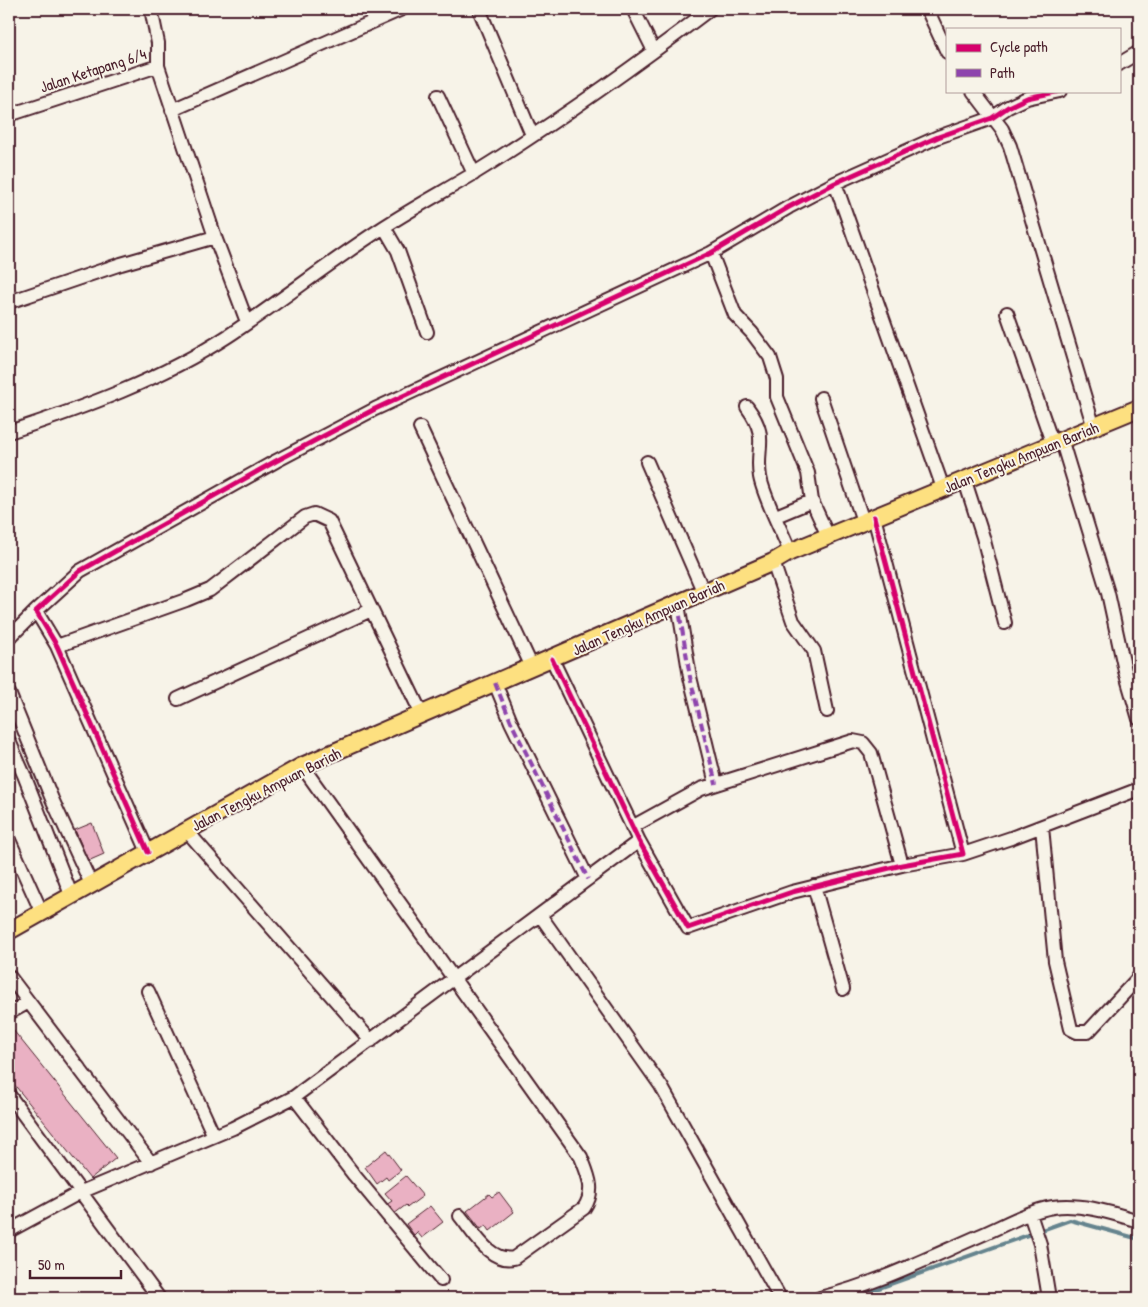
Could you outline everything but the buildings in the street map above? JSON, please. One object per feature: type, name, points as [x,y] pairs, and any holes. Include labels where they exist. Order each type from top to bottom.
[{"type":"main road","name":"Jalan Tengku Ampuan Bariah","points":[[9,931],[92,886],[186,830],[302,766],[704,593],[773,562],[790,552],[944,488],[1057,444],[1139,408]]},
{"type":"street","points":[[151,9],[158,43],[158,66],[215,238],[247,322]]},
{"type":"street","points":[[172,110],[402,9]]},
{"type":"street","points":[[479,9],[532,134]]},
{"type":"street","points":[[632,9],[654,51]]},
{"type":"street","points":[[9,432],[148,378],[227,336],[384,227],[474,174],[654,51],[710,9]]},
{"type":"street","points":[[927,9],[946,50]]},
{"type":"street","points":[[1120,63],[1139,52]]},
{"type":"street","name":"Jalan Ketapang 6/4","points":[[9,115],[158,66]]},
{"type":"street","points":[[974,92],[1002,129],[1010,146],[1094,428]]},
{"type":"street","points":[[9,638],[80,571],[293,452],[427,383],[711,253],[789,207],[835,183],[938,137],[992,118],[1008,107],[1027,98],[1055,92]]},
{"type":"street","points":[[438,96],[474,174]]},
{"type":"street","points":[[835,183],[944,488]]},
{"type":"street","points":[[384,227],[398,251],[427,332]]},
{"type":"street","points":[[9,302],[121,264],[215,238]]},
{"type":"street","points":[[711,253],[735,315],[752,333],[770,357],[777,379],[777,398],[808,473],[812,501],[828,536]]},
{"type":"street","points":[[1007,312],[1057,444],[1108,593],[1124,672],[1139,719]]},
{"type":"street","points":[[821,398],[869,519],[963,854]]},
{"type":"street","points":[[748,407],[755,417],[762,439],[759,459],[760,478],[790,552]]},
{"type":"street","points":[[420,428],[532,667]]},
{"type":"street","points":[[647,462],[704,593]]},
{"type":"street","points":[[965,481],[984,537],[1005,623]]},
{"type":"street","points":[[776,516],[812,501]]},
{"type":"street","points":[[57,646],[210,590],[305,517],[314,514],[330,521],[422,715]]},
{"type":"street","points":[[773,562],[793,621],[814,651],[827,711]]},
{"type":"street","points":[[678,604],[690,677],[716,784]]},
{"type":"street","points":[[178,699],[371,610]]},
{"type":"street","points":[[36,611],[57,646],[148,852]]},
{"type":"street","points":[[552,659],[639,841],[688,928],[778,896],[814,886],[902,865],[963,854],[1042,827],[1139,789]]},
{"type":"street","points":[[495,683],[511,722],[588,879]]},
{"type":"street","points":[[9,693],[13,716],[92,886]]},
{"type":"street","points":[[9,741],[72,897]]},
{"type":"street","points":[[632,827],[689,794],[716,784],[853,741],[862,742],[871,754],[902,865]]},
{"type":"street","points":[[302,766],[581,1157],[590,1183],[590,1199],[584,1208],[514,1258],[504,1260],[493,1255],[460,1216]]},
{"type":"street","points":[[1042,827],[1055,961],[1071,1028],[1077,1032],[1088,1032],[1139,977]]},
{"type":"street","points":[[186,830],[371,1041]]},
{"type":"street","points":[[9,840],[42,913]]},
{"type":"street","points":[[9,1231],[81,1192],[214,1136],[294,1097],[639,841]]},
{"type":"street","points":[[814,886],[843,989]]},
{"type":"street","points":[[540,915],[661,1086],[780,1298]]},
{"type":"street","points":[[9,976],[27,1003],[151,1164]]},
{"type":"street","points":[[148,991],[214,1136]]},
{"type":"street","points":[[9,1013],[27,1003]]},
{"type":"street","points":[[9,1095],[159,1298]]},
{"type":"street","points":[[294,1097],[354,1175],[441,1280]]},
{"type":"street","points":[[820,1298],[859,1288],[899,1273],[1055,1207],[1102,1210],[1139,1220]]},
{"type":"street","points":[[1031,1217],[1040,1244],[1049,1298]]},
{"type":"waterway","points":[[851,1298],[1070,1220],[1139,1239]]},
{"type":"marked path","points":[[678,604],[690,677],[716,784]]},
{"type":"marked path","points":[[495,683],[511,722],[588,879]]},
{"type":"cycle path","points":[[148,852],[57,646],[36,611],[80,571],[276,461],[375,409],[711,253],[789,207],[835,183],[938,137],[992,118],[1008,107],[1027,98],[1055,92]]},
{"type":"cycle path","points":[[552,659],[639,841],[688,928],[792,892],[902,865],[963,854],[874,517]]}]
